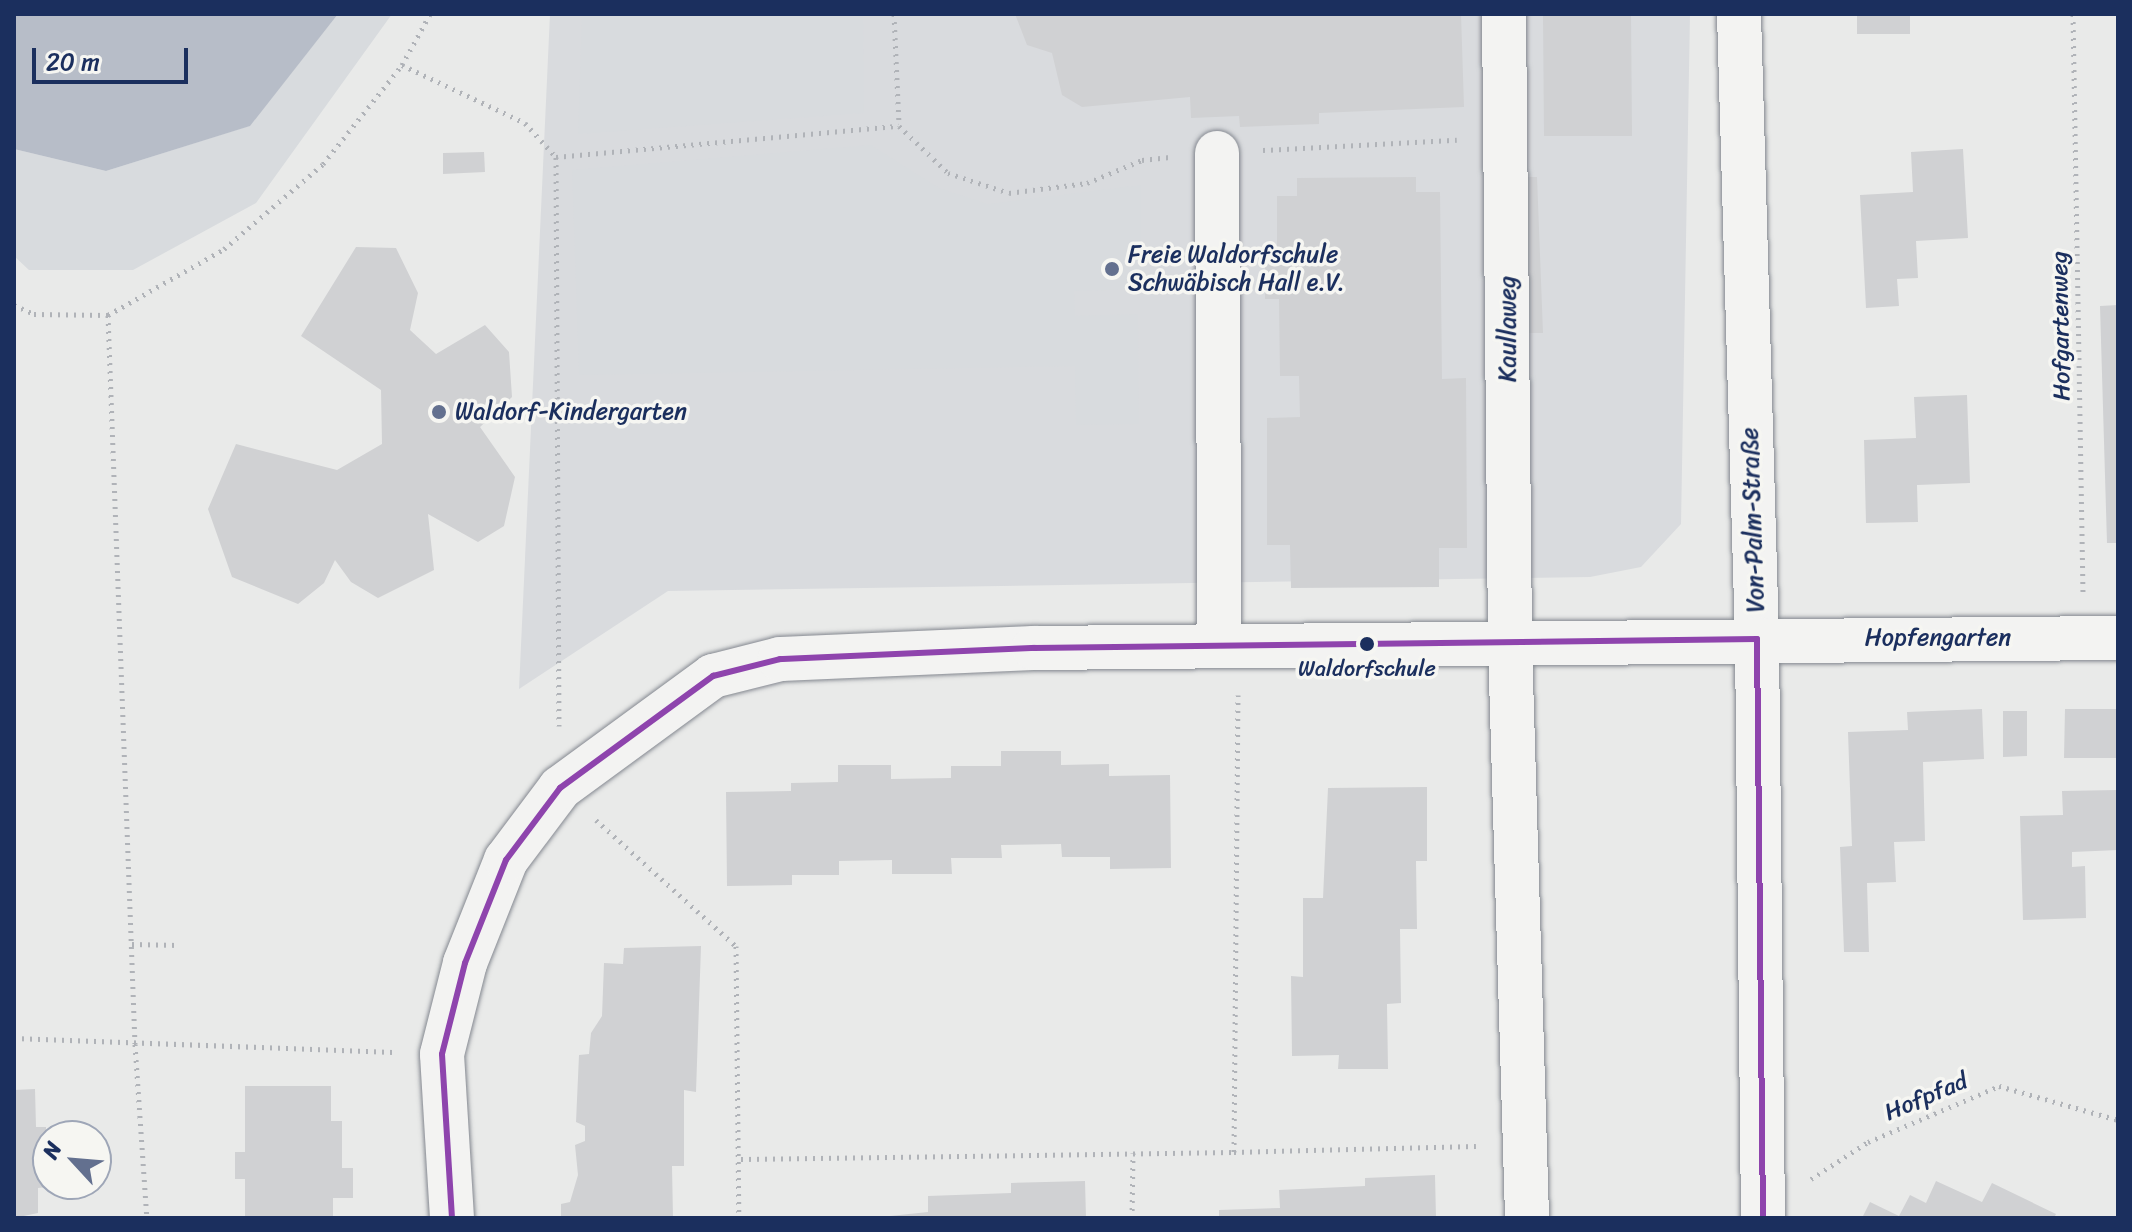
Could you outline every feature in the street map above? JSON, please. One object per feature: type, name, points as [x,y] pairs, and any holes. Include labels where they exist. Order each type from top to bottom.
[{"type":"street","name":"Kaullaweg","points":[[1504,14],[1510,644]]},
{"type":"street","name":"Von-Palm-Straße","points":[[1739,14],[1757,639],[1764,1214]]},
{"type":"street","points":[[1217,153],[1229,646]]},
{"type":"street","name":"Hopfengarten","points":[[452,1218],[442,1054],[465,963],[506,860],[560,788],[713,676],[780,659],[1229,646],[2101,638]]},
{"type":"street","points":[[1510,644],[1527,1218]]},
{"type":"path","points":[[14,305],[34,314],[108,315],[224,249],[323,164],[402,65],[430,14]]},
{"type":"path","points":[[894,14],[899,126],[948,173],[1009,193],[1087,183],[1142,160],[1506,137]]},
{"type":"path","name":"Hofgartenweg","points":[[2073,14],[2101,638]]},
{"type":"path","points":[[402,65],[525,123],[556,157],[560,788],[736,946],[741,1159],[739,1218]]},
{"type":"path","points":[[556,157],[899,126]]},
{"type":"path","points":[[108,315],[135,1044],[147,1218]]},
{"type":"path","points":[[1229,646],[1234,1152]]},
{"type":"path","points":[[132,944],[179,945]]},
{"type":"path","points":[[14,1038],[442,1054]]},
{"type":"path","name":"Hofpfad","points":[[1764,1214],[1868,1142],[1999,1086],[2118,1120]]},
{"type":"path","points":[[741,1159],[1525,1145]]},
{"type":"path","points":[[1132,1218],[1133,1153]]},
{"type":"shaded area","points":[[14,14],[338,14],[250,126],[106,171],[14,149]]},
{"type":"shaded area","points":[[338,14],[392,14],[256,203],[133,270],[29,270],[14,256],[14,149],[106,171],[249,126]]},
{"type":"shaded area","name":"Freie Waldorfschule Schwäbisch Hall e.V.","points":[[550,14],[1690,14],[1681,524],[1641,567],[1590,577],[668,591],[519,689]]},
{"type":"shaded area","points":[[582,14],[863,14],[864,113],[578,134]]},
{"type":"shaded area","points":[[871,145],[939,188],[988,204],[1141,185],[1141,289],[1074,291],[1075,316],[1138,314],[1139,424],[1076,425],[1075,366],[579,375],[572,170]]},
{"type":"building","points":[[1015,14],[1461,14],[1464,107],[1319,113],[1319,124],[1240,127],[1239,116],[1191,118],[1190,97],[1082,107],[1062,95],[1052,53],[1027,45]]},
{"type":"building","points":[[1543,14],[1631,14],[1632,136],[1544,136]]},
{"type":"building","points":[[1857,14],[1910,14],[1910,34],[1857,34]]},
{"type":"building","points":[[1963,149],[1968,238],[1916,241],[1918,278],[1897,279],[1899,306],[1866,308],[1860,195],[1913,192],[1911,152]]},
{"type":"building","points":[[484,152],[485,172],[443,174],[443,153]]},
{"type":"building","points":[[1416,177],[1416,192],[1440,192],[1442,379],[1466,378],[1467,548],[1439,548],[1439,587],[1291,588],[1290,545],[1267,545],[1267,418],[1300,417],[1299,376],[1280,376],[1279,299],[1265,299],[1265,252],[1277,251],[1277,196],[1297,196],[1297,178]]},
{"type":"building","points":[[1519,177],[1537,177],[1543,333],[1524,333]]},
{"type":"building","name":"Waldorf-Kindergarten","points":[[356,247],[396,248],[418,293],[410,330],[436,354],[485,325],[509,352],[512,397],[480,427],[515,477],[504,526],[478,542],[428,514],[434,570],[378,598],[351,582],[335,560],[324,583],[298,604],[232,577],[208,509],[236,444],[337,470],[382,444],[381,390],[301,336]]},
{"type":"building","points":[[2118,305],[2118,543],[2107,543],[2100,306]]},
{"type":"building","points":[[1967,395],[1970,483],[1917,485],[1918,522],[1866,523],[1864,440],[1916,438],[1914,397]]},
{"type":"building","points":[[1982,709],[1984,759],[1923,762],[1925,841],[1894,842],[1896,882],[1867,883],[1869,952],[1844,952],[1840,847],[1852,846],[1848,732],[1908,730],[1907,712]]},
{"type":"building","points":[[2065,709],[2118,709],[2118,758],[2064,758]]},
{"type":"building","points":[[2003,711],[2027,711],[2027,756],[2003,757]]},
{"type":"building","points":[[1001,751],[1061,751],[1061,765],[1109,764],[1109,776],[1170,775],[1171,868],[1110,869],[1110,857],[1062,857],[1061,844],[1001,845],[1002,858],[951,858],[952,874],[892,874],[892,860],[839,861],[839,875],[792,875],[792,885],[727,886],[726,792],[791,791],[791,783],[838,782],[838,765],[891,765],[891,779],[951,778],[951,766],[1001,766]]},
{"type":"building","points":[[1427,787],[1427,861],[1416,861],[1417,929],[1400,929],[1401,1003],[1387,1004],[1388,1069],[1338,1069],[1339,1055],[1292,1056],[1291,976],[1303,977],[1303,898],[1323,898],[1328,788]]},
{"type":"building","points":[[2118,790],[2118,850],[2072,852],[2072,867],[2085,866],[2086,918],[2023,920],[2020,816],[2063,815],[2062,791]]},
{"type":"building","points":[[701,946],[696,1092],[684,1090],[684,1166],[672,1166],[673,1218],[561,1218],[561,1204],[570,1202],[578,1175],[575,1145],[585,1141],[585,1126],[576,1122],[579,1055],[589,1054],[591,1033],[602,1016],[604,963],[623,964],[624,948]]},
{"type":"building","points":[[245,1086],[331,1086],[331,1121],[342,1121],[342,1168],[353,1168],[353,1198],[333,1198],[333,1218],[245,1218],[245,1179],[235,1179],[235,1152],[245,1152]]},
{"type":"building","points":[[35,1089],[32,1200],[38,1200],[38,1213],[14,1218],[14,1090]]},
{"type":"building","points":[[1435,1175],[1436,1218],[1219,1218],[1219,1210],[1280,1208],[1279,1190],[1365,1186],[1365,1178]]},
{"type":"building","points":[[1085,1181],[1086,1218],[871,1218],[928,1212],[928,1196],[1011,1193],[1011,1183]]},
{"type":"building","points":[[1936,1181],[1982,1202],[1992,1183],[2056,1214],[2054,1218],[1862,1218],[1870,1202],[1899,1216],[1910,1195],[1926,1203]]},
{"type":"transit line","points":[[1757,639],[1763,1218]]},
{"type":"transit line","points":[[452,1218],[442,1054],[465,963],[506,860],[560,788],[713,676],[780,659],[1034,648],[1757,639]]},
{"type":"place","name":"Freie Waldorfschule Schwäbisch Hall e.V.","points":[[1112,269]]},
{"type":"place","name":"Waldorf-Kindergarten","points":[[439,412]]},
{"type":"place","name":"Waldorfschule","points":[[1367,644]]}]
